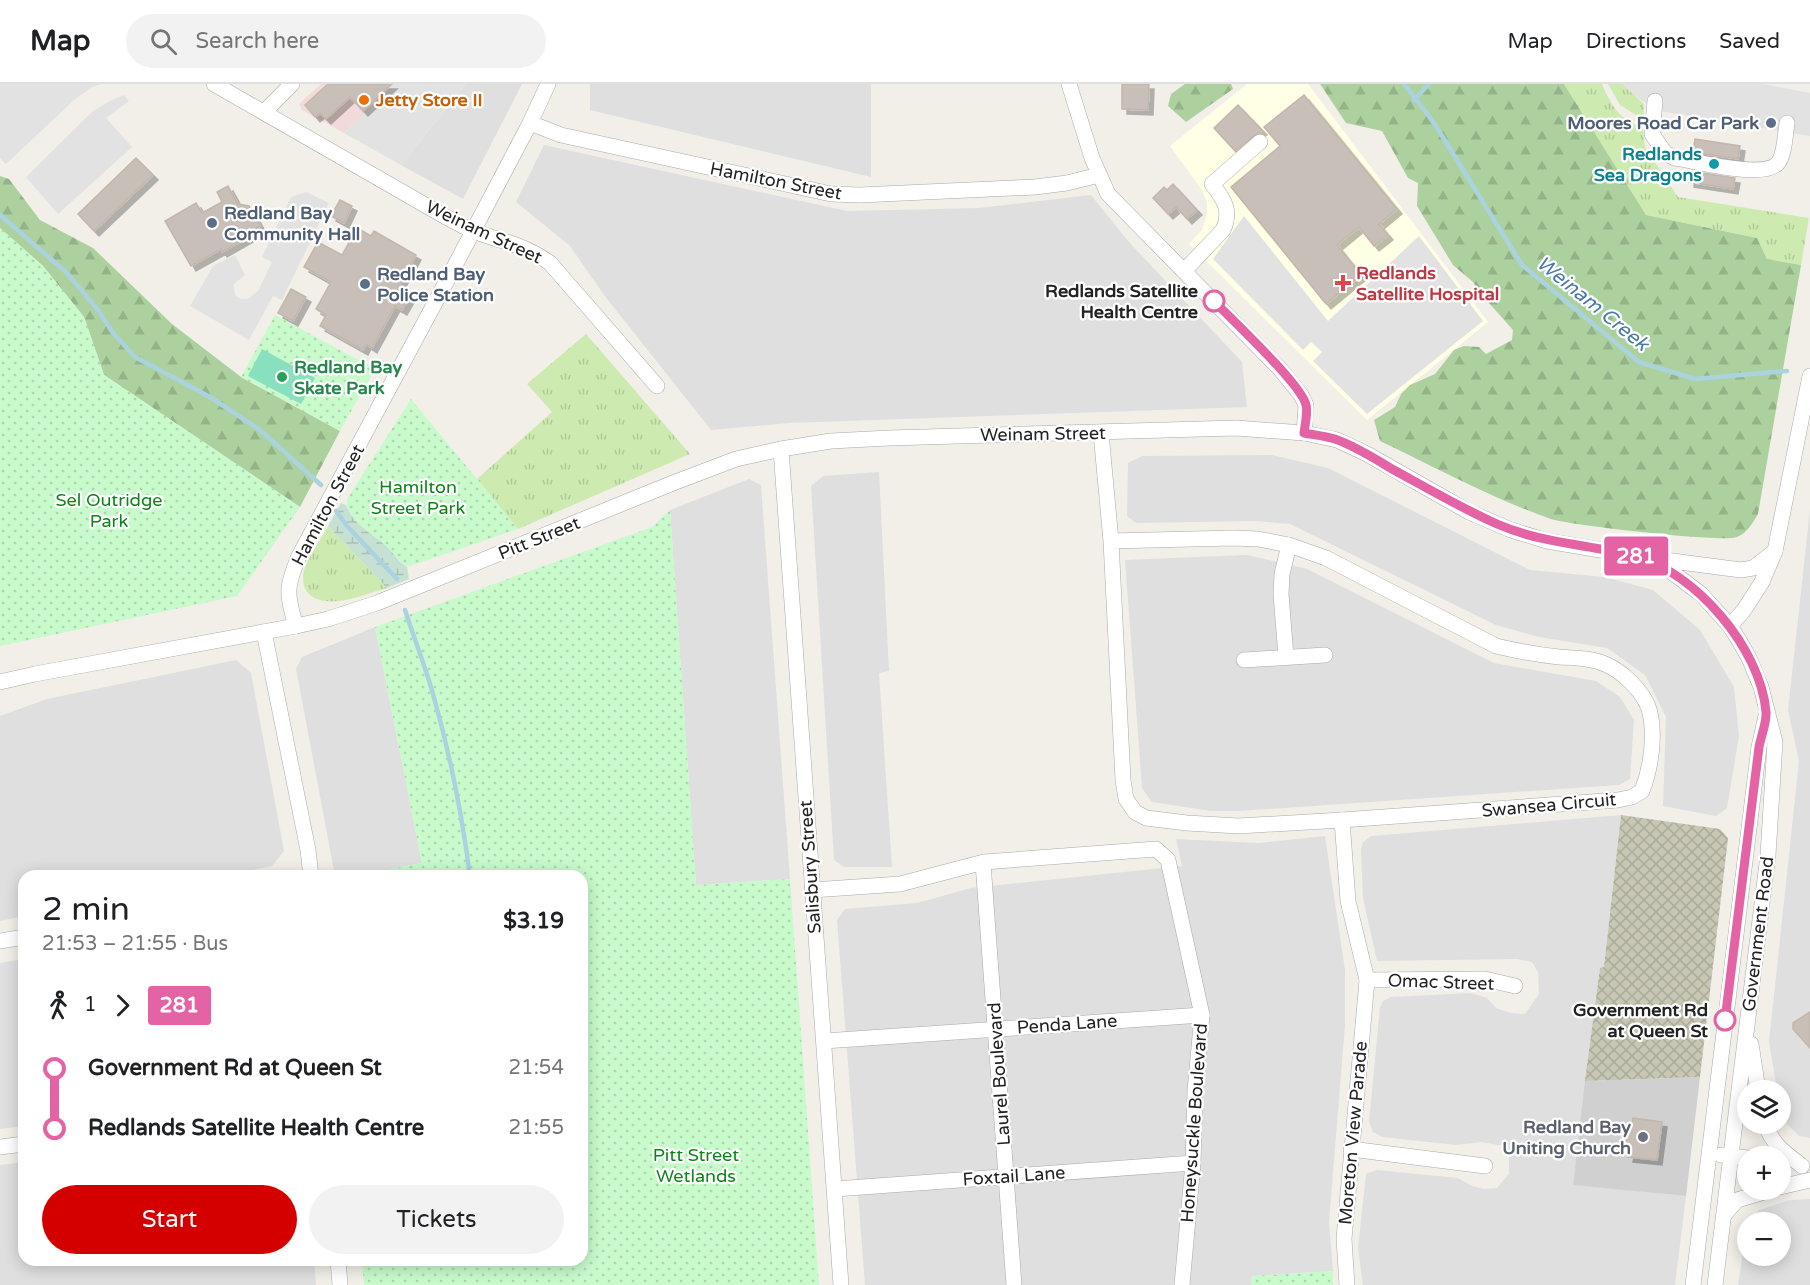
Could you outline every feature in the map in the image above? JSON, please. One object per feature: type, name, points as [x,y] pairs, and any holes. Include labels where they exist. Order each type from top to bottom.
[{"type":"street","name":"Weinam Street","points":[[214,84],[377,179],[472,230],[526,248],[550,264],[657,386]]},
{"type":"street","points":[[264,112],[292,84]]},
{"type":"street","name":"Hamilton Street","points":[[296,626],[288,592],[289,580],[299,556],[530,123],[548,84]]},
{"type":"street","points":[[1070,84],[1092,158],[1108,194],[1280,369],[1301,395],[1306,405],[1304,433]]},
{"type":"street","points":[[1655,101],[1652,134],[1665,153],[1675,158],[1755,171],[1771,168],[1780,159],[1786,123]]},
{"type":"street","name":"Hamilton Street","points":[[530,123],[561,135],[831,194],[860,195],[1035,187],[1067,183],[1099,175]]},
{"type":"street","points":[[1184,271],[1223,230],[1227,222],[1226,201],[1212,184],[1260,142]]},
{"type":"street","points":[[1730,626],[1753,598],[1775,551],[1810,376]]},
{"type":"street","name":"Weinam Street","points":[[781,449],[831,441],[878,438],[1236,428],[1304,433],[1337,440],[1469,512],[1511,530],[1548,541],[1636,556]]},
{"type":"street","name":"Swansea Circuit","points":[[1101,433],[1110,541],[1123,780],[1126,799],[1135,812],[1146,818],[1161,821],[1238,826],[1618,800],[1632,797],[1642,791],[1649,765],[1652,735],[1649,709],[1640,693],[1628,680],[1605,663],[1590,659],[1526,653],[1496,646],[1326,558],[1290,545],[1258,539],[1233,538],[1110,541]]},
{"type":"street","name":"Pitt Street","points":[[296,626],[377,603],[673,483],[736,459],[781,449]]},
{"type":"street","name":"Salisbury Street","points":[[781,449],[841,1285]]},
{"type":"street","points":[[1286,657],[1281,594],[1282,574],[1290,545]]},
{"type":"street","points":[[1636,556],[1741,570],[1753,568],[1775,551]]},
{"type":"street","name":"Government Road","points":[[1636,556],[1669,570],[1689,583],[1730,626],[1761,687],[1775,742],[1768,855],[1715,1285]]},
{"type":"street","points":[[0,682],[296,626]]},
{"type":"street","points":[[264,632],[311,870]]},
{"type":"street","points":[[1244,660],[1325,654]]},
{"type":"street","name":"Government Road","points":[[1693,1285],[1759,747],[1767,713]]},
{"type":"street","name":"Moreton View Parade","points":[[1342,820],[1348,901],[1366,980],[1344,1239],[1347,1285]]},
{"type":"street","name":"Honeysuckle Boulevard","points":[[812,890],[900,884],[983,863],[1156,849],[1168,860],[1202,1015],[1195,1090],[1193,1163],[1182,1285]]},
{"type":"street","name":"Laurel Boulevard","points":[[983,863],[1014,1285]]},
{"type":"street","points":[[0,941],[18,938]]},
{"type":"street","name":"Omac Street","points":[[1366,980],[1485,979],[1515,986]]},
{"type":"street","name":"Penda Lane","points":[[824,1041],[1202,1015]]},
{"type":"street","points":[[1749,1017],[1757,1080]]},
{"type":"street","points":[[1769,1134],[1781,1150],[1806,1166]]},
{"type":"street","points":[[0,1147],[18,1145]]},
{"type":"street","points":[[1352,1149],[1485,1166]]},
{"type":"street","points":[[1709,1153],[1737,1157]]},
{"type":"street","name":"Foxtail Lane","points":[[835,1189],[1193,1163]]},
{"type":"street","points":[[1791,1164],[1806,1166]]},
{"type":"street","points":[[1791,1184],[1810,1180]]},
{"type":"street","points":[[1724,1215],[1737,1200]]},
{"type":"street","points":[[338,1266],[340,1285]]},
{"type":"shaded area","points":[[0,84],[101,84],[92,87],[74,100],[6,164],[0,158]]},
{"type":"shaded area","points":[[321,84],[394,84],[344,133],[302,110],[299,104]]},
{"type":"shaded area","points":[[394,84],[466,84],[401,165],[344,133]]},
{"type":"shaded area","points":[[466,84],[522,84],[463,199],[401,165]]},
{"type":"shaded area","points":[[590,84],[871,84],[871,177],[590,110]]},
{"type":"shaded area","name":"Redlands Satellite Hospital","points":[[1247,84],[1308,84],[1488,322],[1367,420],[1189,244],[1202,230],[1207,214],[1207,202],[1202,190],[1170,146]]},
{"type":"shaded area","name":"Moores Road Car Park","points":[[1623,84],[1763,84],[1810,93],[1810,136],[1654,110]]},
{"type":"shaded area","points":[[124,95],[129,101],[106,118],[132,147],[58,214],[26,177],[93,111]]},
{"type":"shaded area","points":[[544,145],[847,211],[979,208],[1091,195],[1129,242],[1242,362],[1247,407],[789,423],[711,430],[604,295],[570,246],[516,202]]},
{"type":"shaded area","points":[[306,192],[329,203],[282,300],[273,296],[249,340],[190,306],[213,266],[235,255],[245,275],[234,284],[236,296],[248,299],[258,291],[272,262],[262,257],[291,197]]},
{"type":"shaded area","points":[[1244,216],[1328,321],[1419,236],[1483,321],[1367,414],[1313,361],[1322,352],[1311,342],[1303,350],[1213,259]]},
{"type":"shaded area","points":[[1272,455],[1328,468],[1530,570],[1605,577],[1653,590],[1700,630],[1734,687],[1739,736],[1727,808],[1716,816],[1663,806],[1666,717],[1645,675],[1607,648],[1539,637],[1496,625],[1290,524],[1256,521],[1136,523],[1127,516],[1128,463],[1142,456]]},
{"type":"shaded area","points":[[879,472],[889,671],[879,673],[892,867],[844,867],[834,860],[811,486],[823,476]]},
{"type":"shaded area","points":[[749,479],[761,485],[790,879],[696,885],[670,510]]},
{"type":"shaded area","points":[[1810,510],[1810,1138],[1799,1136],[1791,1128],[1791,1080],[1775,1080],[1769,1042],[1799,761],[1788,710]]},
{"type":"shaded area","points":[[1247,555],[1307,569],[1494,663],[1596,681],[1620,697],[1634,720],[1630,779],[1619,785],[1239,811],[1211,811],[1152,802],[1142,788],[1125,560]]},
{"type":"shaded area","points":[[375,627],[422,863],[386,870],[334,870],[296,669],[302,657]]},
{"type":"shaded area","points":[[236,660],[251,673],[284,851],[272,866],[252,870],[18,870],[18,917],[0,921],[0,716],[47,699]]},
{"type":"shaded area","points":[[1621,815],[1604,967],[1600,968],[1573,1184],[1686,1196],[1675,1285],[1363,1285],[1358,1248],[1366,1174],[1377,1170],[1458,1178],[1483,1189],[1497,1188],[1509,1174],[1509,1157],[1503,1146],[1482,1142],[1456,1145],[1382,1137],[1373,1132],[1369,1122],[1380,1007],[1383,1001],[1391,997],[1471,993],[1487,998],[1496,1008],[1511,1013],[1525,1014],[1539,994],[1538,972],[1532,962],[1517,959],[1377,961],[1363,898],[1361,849],[1363,842],[1371,836]]},
{"type":"shaded area","points":[[1621,815],[1720,829],[1728,838],[1700,1077],[1585,1081],[1600,968],[1604,967]]},
{"type":"shaded area","points":[[1325,836],[1345,970],[1345,1025],[1329,1222],[1333,1271],[1252,1276],[1251,1285],[865,1285],[837,920],[845,909],[917,903],[971,888],[1182,866],[1176,839],[1259,843]]},
{"type":"shaded area","points":[[18,960],[18,1127],[0,1129],[0,963]]},
{"type":"shaded area","points":[[1700,1077],[1686,1196],[1573,1185],[1585,1081]]},
{"type":"shaded area","points":[[18,1163],[18,1266],[314,1266],[316,1285],[0,1285],[0,1165]]},
{"type":"shaded area","points":[[1810,1199],[1810,1285],[1738,1285],[1741,1266],[1791,1266],[1791,1212],[1758,1212],[1791,1200]]},
{"type":"green space","points":[[1185,84],[1231,84],[1233,89],[1186,122],[1168,106],[1171,94]]},
{"type":"green space","points":[[1320,84],[1564,84],[1646,215],[1757,238],[1767,259],[1801,265],[1758,514],[1746,531],[1737,537],[1705,538],[1614,529],[1551,519],[1486,492],[1380,441],[1374,420],[1395,407],[1401,394],[1410,385],[1435,374],[1454,350],[1464,346],[1479,347],[1486,354],[1512,340],[1513,330],[1473,282],[1453,265],[1417,206],[1418,183],[1408,178],[1382,131],[1346,123]]},
{"type":"green space","points":[[1564,84],[1602,84],[1617,111],[1628,121],[1643,128],[1645,147],[1678,197],[1809,218],[1801,265],[1767,259],[1757,238],[1646,215]]},
{"type":"green space","points":[[1608,84],[1623,84],[1644,104],[1644,120],[1620,105]]},
{"type":"green space","points":[[0,176],[9,179],[40,220],[93,248],[172,324],[241,377],[340,431],[300,507],[104,375],[84,317],[43,266],[0,228]]},
{"type":"green space","name":"Sel Outridge Park","points":[[0,228],[43,266],[84,317],[104,375],[300,507],[237,596],[0,646]]},
{"type":"green space","points":[[275,315],[375,369],[340,431],[241,377]]},
{"type":"green space","points":[[586,334],[690,454],[518,529],[477,479],[552,412],[527,384]]},
{"type":"green space","name":"Redland Bay Skate Park","points":[[262,349],[315,378],[301,404],[248,376]]},
{"type":"green space","name":"Hamilton Street Park","points":[[411,399],[518,529],[407,567],[350,513],[347,499]]},
{"type":"green space","points":[[341,503],[346,505],[354,519],[389,548],[407,567],[409,579],[387,588],[328,526]]},
{"type":"green space","name":"Pitt Street Wetlands","points":[[670,510],[696,885],[790,879],[819,1285],[364,1285],[362,1266],[588,1266],[588,870],[386,870],[422,863],[375,627],[652,527]]},
{"type":"green space","points":[[328,526],[387,588],[335,601],[325,601],[308,593],[304,584],[304,570]]},
{"type":"green space","points":[[1333,1271],[1333,1285],[1251,1285],[1252,1276]]},
{"type":"building","points":[[328,84],[392,84],[363,111],[350,97],[326,119],[320,113],[315,117],[305,105]]},
{"type":"building","points":[[1122,84],[1149,84],[1148,110],[1122,109]]},
{"type":"building","points":[[1304,95],[1397,209],[1379,224],[1388,235],[1374,246],[1359,227],[1337,245],[1361,275],[1326,304],[1231,187],[1280,146],[1264,127]]},
{"type":"building","points":[[1238,105],[1262,130],[1235,151],[1214,128]]},
{"type":"building","points":[[1695,139],[1740,146],[1738,159],[1693,152]]},
{"type":"building","points":[[136,158],[153,175],[94,231],[78,214]]},
{"type":"building","points":[[1690,171],[1735,178],[1733,189],[1689,182]]},
{"type":"building","points":[[1173,184],[1197,210],[1187,219],[1176,207],[1168,214],[1153,198],[1164,187],[1167,190]]},
{"type":"building","name":"Redland Bay Community Hall","points":[[228,186],[238,204],[249,206],[260,226],[248,233],[250,236],[191,266],[165,221],[196,203],[202,213],[222,202],[217,192]]},
{"type":"building","points":[[340,200],[352,206],[344,223],[331,216]]},
{"type":"building","name":"Redland Bay Police Station","points":[[357,228],[371,236],[374,231],[416,255],[397,289],[410,296],[402,310],[395,306],[372,348],[366,344],[363,350],[320,326],[326,315],[316,309],[331,282],[304,267],[318,242],[342,255]]},
{"type":"building","points":[[291,289],[306,297],[293,321],[278,313]]},
{"type":"building","points":[[1810,1012],[1810,1048],[1793,1029],[1793,1023]]},
{"type":"building","name":"Redland Bay Uniting Church","points":[[1633,1118],[1662,1122],[1657,1160],[1628,1157],[1630,1148],[1624,1148],[1627,1125],[1632,1126]]},
{"type":"waterway","name":"Weinam Creek","points":[[1404,84],[1434,123],[1522,265],[1639,362],[1695,379],[1787,371]]},
{"type":"waterway","points":[[1414,100],[1429,84]]},
{"type":"waterway","points":[[0,215],[67,273],[98,310],[113,333],[135,357],[210,397],[260,430],[321,485]]},
{"type":"waterway","points":[[336,511],[347,526],[397,579]]},
{"type":"waterway","points":[[405,610],[430,684],[445,739],[469,870]]},
{"type":"bus line","name":"281","points":[[1214,301],[1280,369],[1301,395],[1306,405],[1304,433],[1337,440],[1367,454],[1469,512],[1511,530],[1548,541],[1636,556],[1669,570],[1701,594],[1730,626],[1756,674],[1767,713],[1759,747],[1725,1020]]},
{"type":"place","name":"Jetty Store II","points":[[364,100]]},
{"type":"place","name":"Moores Road Car Park","points":[[1771,123]]},
{"type":"place","name":"Redlands Sea Dragons","points":[[1714,164]]},
{"type":"place","name":"Redland Bay Community Hall","points":[[212,223]]},
{"type":"place","name":"Redlands Satellite Hospital","points":[[1343,283]]},
{"type":"place","name":"Redland Bay Police Station","points":[[365,284]]},
{"type":"place","name":"Redlands Satellite Health Centre","points":[[1214,301]]},
{"type":"place","name":"Redland Bay Skate Park","points":[[282,377]]},
{"type":"place","name":"Government Rd at Queen St","points":[[1725,1020]]},
{"type":"place","name":"Redland Bay Uniting Church","points":[[1643,1137]]}]
